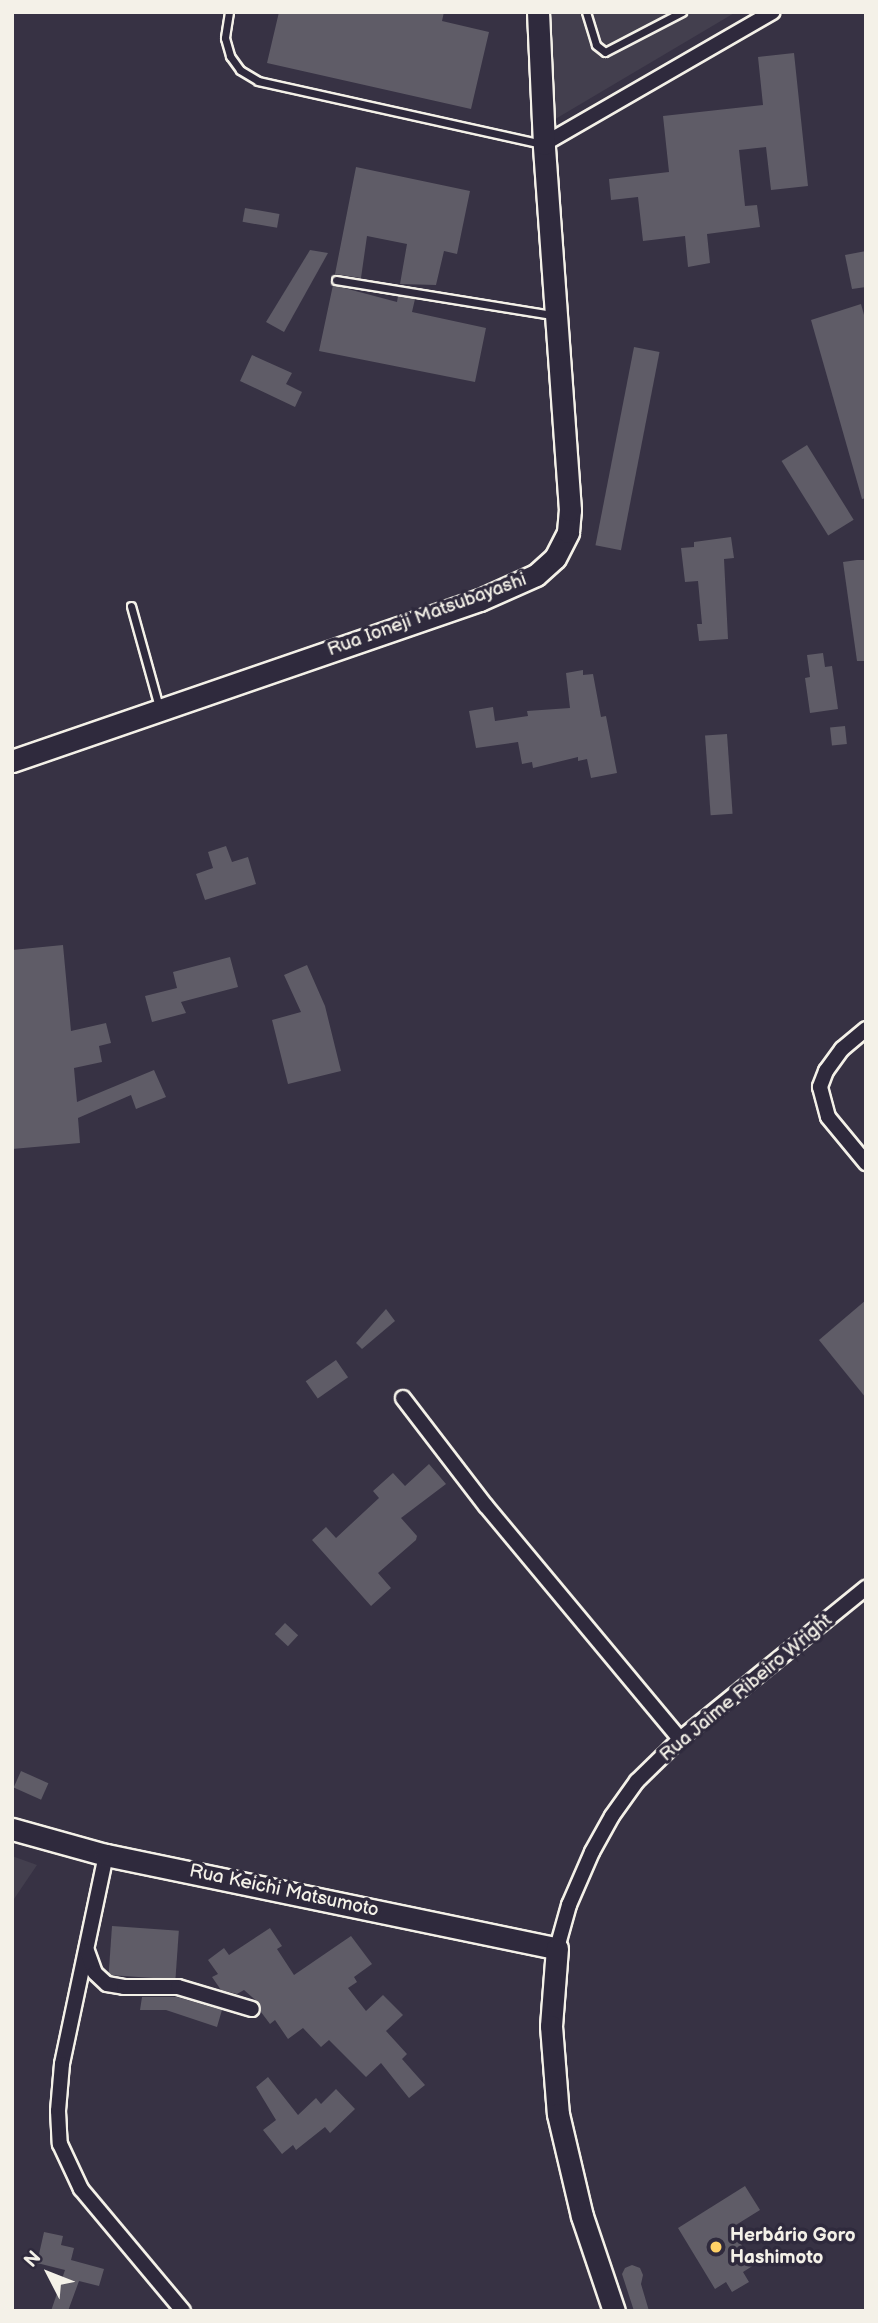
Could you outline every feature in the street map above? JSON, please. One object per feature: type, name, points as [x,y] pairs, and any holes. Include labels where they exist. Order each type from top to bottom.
[{"type":"main road","name":"Rua Ioneji Matsubayashi","points":[[12,761],[159,708],[480,600],[536,575],[555,558],[568,532],[570,510],[544,144],[538,12]]},
{"type":"main road","name":"Rua Keichi Matsumoto","points":[[12,1829],[106,1855],[557,1948]]},
{"type":"main road","name":"Rua Jaime Ribeiro Wright","points":[[557,1948],[551,2026],[558,2114],[582,2216],[614,2311]]},
{"type":"street","points":[[544,144],[774,12]]},
{"type":"street","points":[[866,1029],[842,1049],[826,1071],[820,1087],[828,1117],[866,1163]]},
{"type":"street","points":[[402,1398],[486,1506],[680,1739]]},
{"type":"street","name":"Rua Jaime Ribeiro Wright","points":[[557,1948],[569,1905],[612,1816],[637,1781],[680,1739],[864,1591]]},
{"type":"street","points":[[106,1855],[62,2064],[58,2111],[60,2144],[81,2189],[183,2311]]},
{"type":"street","points":[[86,1946],[95,1973],[107,1983],[124,1987],[178,1987],[251,2009]]},
{"type":"lane","points":[[229,12],[225,38],[230,56],[240,70],[258,81],[544,144]]},
{"type":"lane","points":[[586,12],[596,45],[605,52],[682,12]]},
{"type":"lane","points":[[336,280],[557,316]]},
{"type":"lane","points":[[131,606],[159,708]]},
{"type":"shaded area","points":[[548,12],[736,12],[552,121]]},
{"type":"shaded area","points":[[12,1856],[37,1865],[12,1902]]},
{"type":"building","points":[[279,12],[444,12],[442,21],[489,32],[471,109],[267,63]]},
{"type":"building","points":[[794,53],[808,186],[771,190],[766,147],[739,150],[745,206],[757,205],[760,227],[707,234],[710,263],[688,267],[685,236],[643,241],[638,197],[611,200],[609,179],[669,172],[663,116],[763,105],[758,57]]},
{"type":"building","points":[[356,167],[470,191],[457,254],[444,251],[436,285],[400,284],[407,244],[367,236],[361,278],[335,274]]},
{"type":"building","points":[[245,208],[279,214],[277,228],[243,222]]},
{"type":"building","points":[[310,250],[328,253],[284,332],[266,322]]},
{"type":"building","points":[[866,251],[866,287],[852,289],[845,255]]},
{"type":"building","points":[[333,285],[397,302],[398,296],[415,299],[412,312],[486,328],[475,382],[319,351]]},
{"type":"building","points":[[861,304],[866,322],[866,498],[862,499],[811,320]]},
{"type":"building","points":[[634,347],[660,352],[621,550],[595,545]]},
{"type":"building","points":[[252,355],[292,373],[286,384],[302,392],[295,407],[240,381]]},
{"type":"building","points":[[807,445],[854,520],[828,536],[782,461]]},
{"type":"building","points":[[731,537],[734,558],[724,559],[728,639],[699,641],[697,624],[702,624],[698,581],[685,582],[681,548],[694,547],[694,542]]},
{"type":"building","points":[[866,560],[866,661],[857,661],[843,562]]},
{"type":"building","points":[[823,653],[825,667],[832,666],[838,709],[810,713],[805,678],[810,677],[807,655]]},
{"type":"building","points":[[583,670],[583,675],[593,674],[601,717],[606,716],[617,773],[591,778],[587,759],[578,761],[578,757],[533,768],[532,762],[522,764],[518,742],[476,748],[469,711],[493,707],[495,721],[528,716],[527,711],[570,708],[566,673]]},
{"type":"building","points":[[845,726],[847,744],[832,745],[830,728]]},
{"type":"building","points":[[727,734],[733,814],[711,815],[705,736]]},
{"type":"building","points":[[226,846],[232,862],[248,857],[256,884],[205,900],[196,874],[213,868],[208,852]]},
{"type":"building","points":[[63,945],[71,1031],[106,1023],[111,1043],[99,1046],[102,1062],[74,1068],[77,1102],[154,1070],[166,1097],[136,1109],[131,1095],[78,1118],[80,1143],[12,1149],[12,950]]},
{"type":"building","points":[[230,957],[238,987],[181,1002],[186,1013],[152,1022],[145,996],[177,988],[173,972]]},
{"type":"building","points":[[307,965],[325,1006],[341,1071],[288,1084],[272,1020],[301,1012],[284,975]]},
{"type":"building","points":[[866,1300],[866,1398],[819,1340]]},
{"type":"building","points":[[386,1309],[395,1321],[362,1349],[356,1343]]},
{"type":"building","points":[[336,1360],[348,1377],[318,1398],[306,1381]]},
{"type":"building","points":[[429,1464],[446,1484],[401,1518],[417,1536],[416,1540],[378,1573],[391,1588],[371,1606],[312,1540],[326,1527],[336,1538],[379,1498],[373,1491],[393,1473],[405,1486]]},
{"type":"building","points":[[285,1623],[298,1635],[288,1646],[275,1634]]},
{"type":"building","points":[[21,1771],[48,1783],[41,1800],[14,1787]]},
{"type":"building","points":[[112,1926],[179,1931],[175,1980],[109,1975]]},
{"type":"building","points":[[270,1928],[282,1946],[277,1949],[294,1975],[351,1936],[372,1964],[354,1977],[357,1982],[348,1988],[366,2011],[383,1995],[403,2015],[386,2031],[407,2054],[402,2059],[425,2085],[409,2098],[381,2063],[366,2077],[329,2040],[321,2047],[303,2028],[288,2039],[275,2020],[270,2024],[261,2012],[259,2003],[244,1990],[237,1994],[221,1990],[212,1977],[218,1974],[208,1960],[224,1948],[229,1955]]},
{"type":"building","points":[[142,1997],[177,1997],[222,2010],[217,2027],[166,2010],[140,2010]]},
{"type":"building","points":[[268,2077],[298,2115],[316,2098],[321,2104],[336,2089],[355,2109],[330,2133],[325,2127],[296,2150],[293,2145],[282,2154],[263,2130],[276,2120],[256,2087]]},
{"type":"building","name":"Herbário Goro Hashimoto","points":[[745,2186],[760,2210],[731,2228],[754,2265],[743,2272],[749,2282],[732,2292],[726,2282],[715,2289],[678,2228]]},
{"type":"building","points":[[44,2232],[63,2236],[61,2245],[74,2248],[71,2260],[104,2269],[99,2286],[79,2281],[68,2311],[51,2311],[65,2270],[37,2263]]},
{"type":"building","points":[[632,2265],[640,2268],[643,2275],[641,2284],[649,2311],[634,2311],[622,2274],[625,2268]]},
{"type":"place","name":"Herbário Goro Hashimoto","points":[[716,2247]]}]
